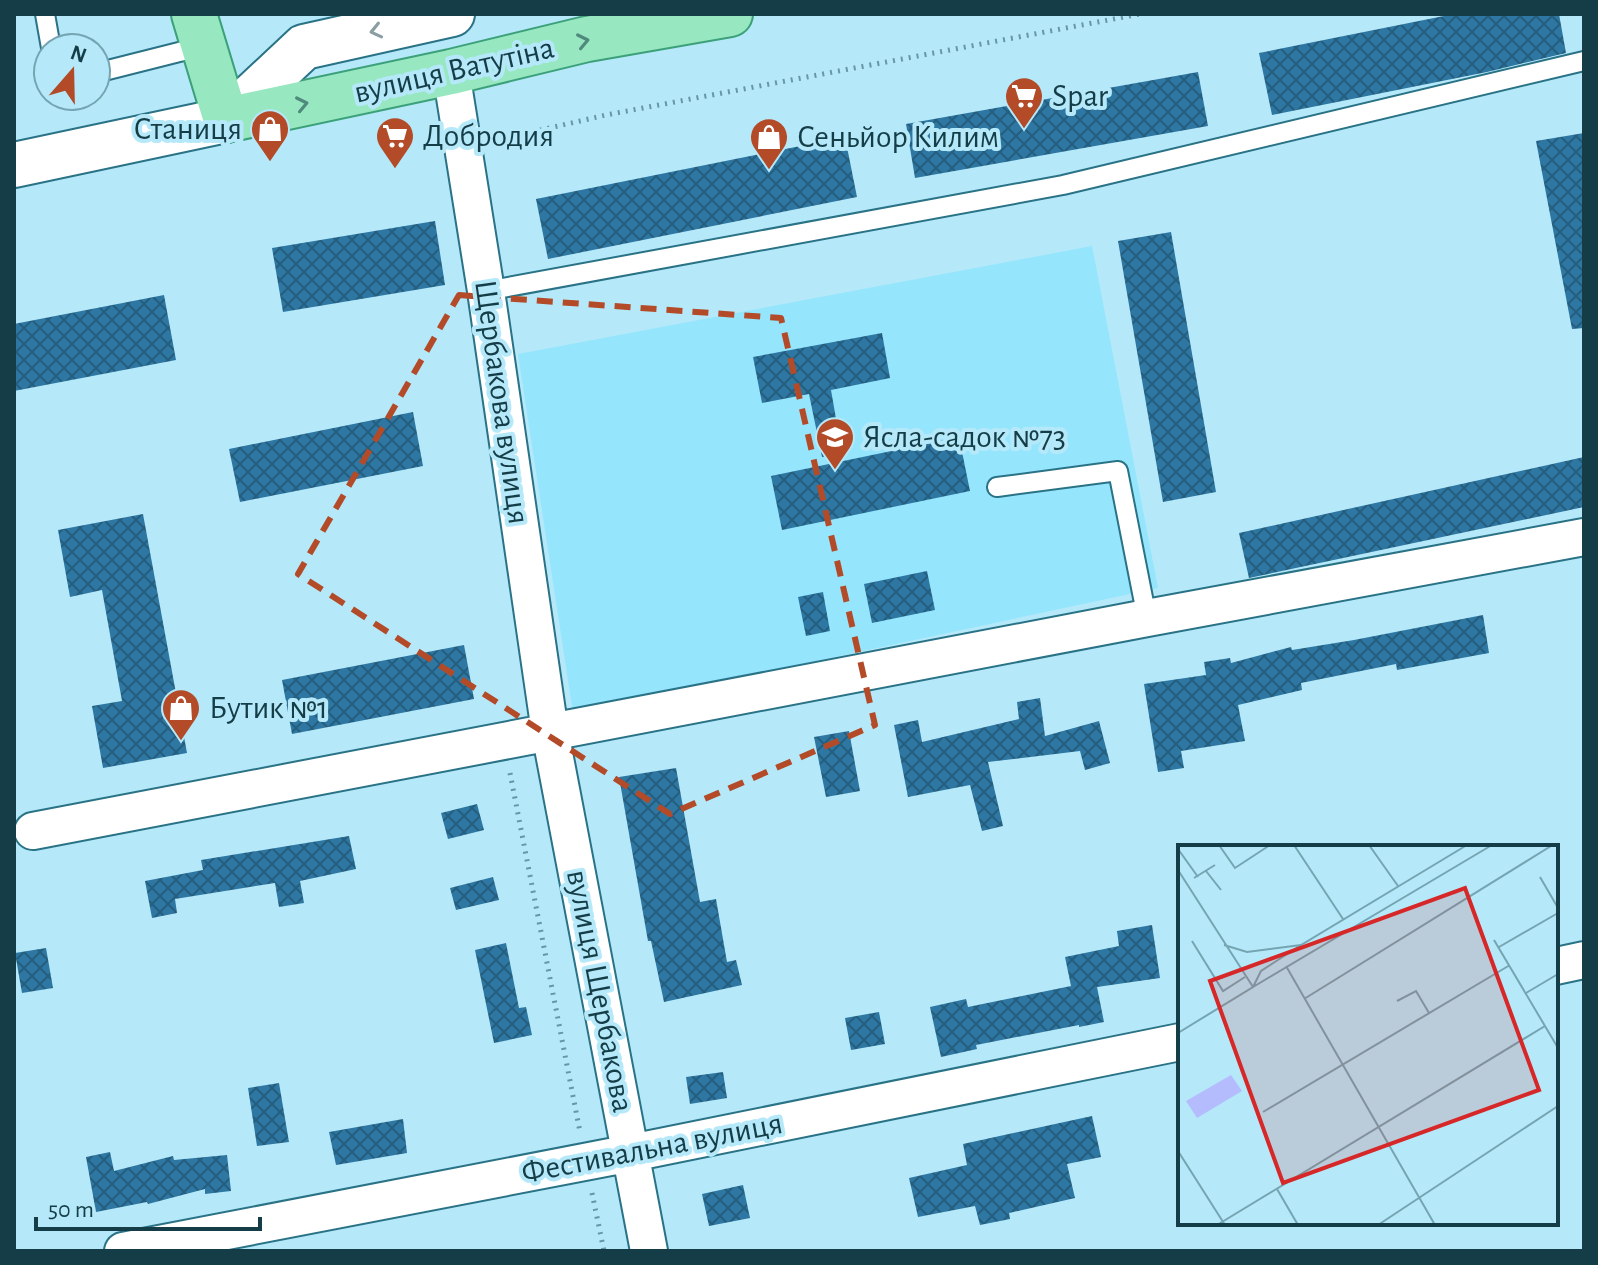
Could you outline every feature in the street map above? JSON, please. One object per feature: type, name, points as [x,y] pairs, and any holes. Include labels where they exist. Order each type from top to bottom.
[{"type":"main road","name":"вулиця Ватутіна","points":[[226,120],[451,72],[587,39],[730,14]]},
{"type":"main road","points":[[198,30],[226,120]]},
{"type":"street","name":"вулиця Ватутіна","points":[[14,165],[226,120],[304,47],[452,14]]},
{"type":"street","name":"Щербакова вулиця","points":[[451,72],[550,732]]},
{"type":"street","points":[[33,831],[1584,537]]},
{"type":"street","name":"вулиця Щербакова","points":[[550,732],[649,1251]]},
{"type":"street","points":[[1558,966],[1584,960]]},
{"type":"street","name":"Фестивальна вулиця","points":[[123,1251],[586,1162],[1178,1042]]},
{"type":"lane","points":[[112,66],[198,30]]},
{"type":"lane","points":[[486,291],[1063,185],[1584,61]]},
{"type":"lane","points":[[997,487],[1118,471],[1147,618]]},
{"type":"path","points":[[463,147],[606,115],[1140,14]]},
{"type":"path","points":[[504,741],[604,1251]]},
{"type":"highlighted area","points":[[459,295],[781,318],[875,725],[670,814],[298,574]]},
{"type":"shaded area","name":"Ясла-садок №73","points":[[1092,246],[1158,588],[573,713],[518,354]]},
{"type":"building","points":[[1454,14],[1559,14],[1566,53],[1272,115],[1259,53]]},
{"type":"building","points":[[1198,72],[1208,126],[915,178],[906,124]]},
{"type":"building","points":[[1584,133],[1584,328],[1572,329],[1536,141]]},
{"type":"building","points":[[845,137],[857,197],[548,259],[536,199]]},
{"type":"building","points":[[435,221],[445,285],[283,312],[272,248]]},
{"type":"building","points":[[1171,232],[1216,492],[1163,502],[1118,241]]},
{"type":"building","points":[[164,295],[176,360],[14,391],[14,324]]},
{"type":"building","points":[[882,333],[890,378],[831,390],[842,453],[822,457],[809,394],[762,403],[753,357]]},
{"type":"building","points":[[413,412],[423,466],[240,502],[229,449]]},
{"type":"building","points":[[959,437],[970,491],[782,530],[771,476]]},
{"type":"building","points":[[1584,457],[1584,507],[1249,578],[1239,533]]},
{"type":"building","points":[[143,514],[187,753],[103,768],[92,706],[122,701],[102,590],[70,597],[58,530]]},
{"type":"building","points":[[927,571],[935,610],[872,623],[864,584]]},
{"type":"building","points":[[823,592],[830,631],[806,636],[798,597]]},
{"type":"building","points":[[1483,615],[1489,653],[1397,670],[1396,664],[1301,683],[1302,690],[1238,705],[1245,741],[1181,751],[1184,768],[1158,772],[1144,684],[1206,675],[1204,662],[1230,658],[1231,663],[1291,647],[1292,650],[1354,640]]},
{"type":"building","points":[[464,645],[474,699],[292,734],[282,680]]},
{"type":"building","points":[[1040,698],[1045,736],[1099,721],[1110,763],[1085,770],[1080,751],[988,762],[1003,826],[982,831],[970,785],[908,797],[894,725],[918,720],[922,742],[1019,719],[1017,702]]},
{"type":"building","points":[[849,731],[860,791],[826,797],[814,737]]},
{"type":"building","points":[[676,768],[700,902],[716,899],[727,962],[736,960],[742,985],[664,1002],[651,941],[648,941],[619,777]]},
{"type":"building","points":[[477,804],[484,830],[448,839],[441,813]]},
{"type":"building","points":[[349,836],[356,869],[300,881],[304,903],[279,907],[275,883],[175,899],[177,913],[152,918],[145,881],[203,870],[201,860]]},
{"type":"building","points":[[493,877],[499,900],[456,910],[450,888]]},
{"type":"building","points":[[1152,925],[1160,978],[1097,987],[1104,1022],[976,1045],[977,1049],[941,1057],[930,1007],[966,999],[968,1007],[1071,986],[1065,957],[1119,946],[1117,931]]},
{"type":"building","points":[[506,943],[519,1008],[526,1007],[532,1035],[494,1043],[475,950]]},
{"type":"building","points":[[46,948],[53,988],[22,993],[15,953]]},
{"type":"building","points":[[879,1012],[885,1044],[851,1050],[845,1018]]},
{"type":"building","points":[[723,1072],[727,1098],[690,1104],[686,1077]]},
{"type":"building","points":[[279,1083],[289,1142],[257,1146],[248,1088]]},
{"type":"building","points":[[1092,1116],[1101,1157],[1067,1164],[1075,1198],[1009,1213],[1010,1219],[980,1225],[975,1206],[918,1217],[909,1178],[967,1165],[963,1144]]},
{"type":"building","points":[[403,1119],[407,1153],[336,1165],[329,1132]]},
{"type":"building","points":[[110,1152],[114,1171],[173,1156],[174,1160],[227,1155],[231,1191],[205,1194],[205,1189],[148,1204],[96,1212],[86,1157]]},
{"type":"building","points":[[743,1185],[750,1218],[709,1226],[702,1194]]},
{"type":"place","name":"Spar","points":[[1024,130]]},
{"type":"place","name":"Станиця","points":[[270,163]]},
{"type":"place","name":"Добродия","points":[[395,170]]},
{"type":"place","name":"Сеньйор Килим","points":[[769,171]]},
{"type":"place","name":"Ясла-садок №73","points":[[835,471]]},
{"type":"place","name":"Бутик №1","points":[[181,742]]}]
